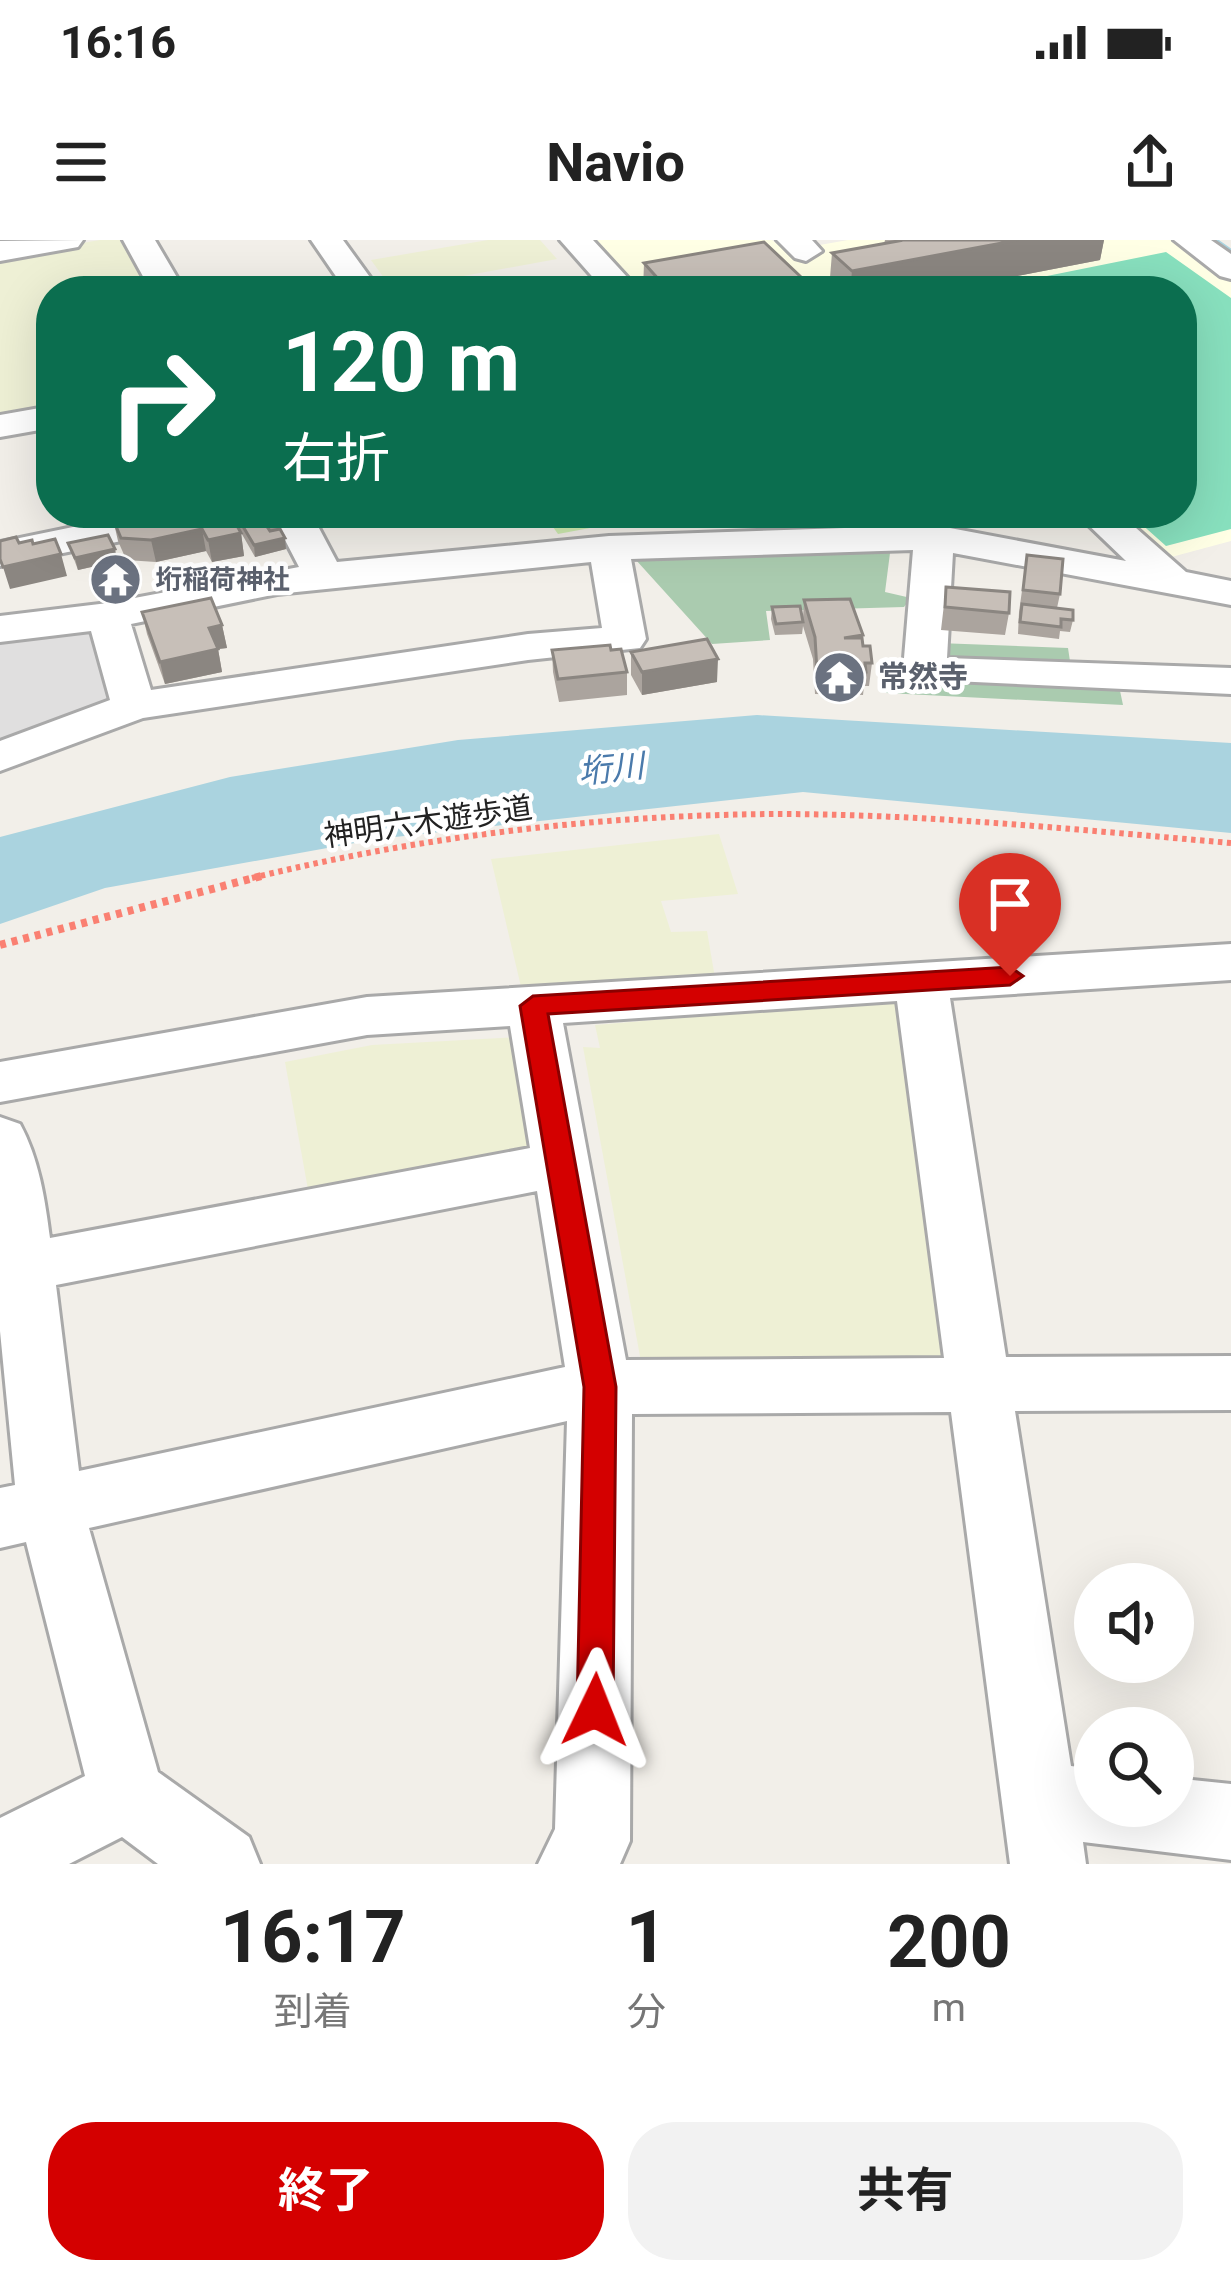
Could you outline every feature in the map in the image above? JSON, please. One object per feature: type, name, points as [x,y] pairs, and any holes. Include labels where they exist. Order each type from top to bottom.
[{"type":"street","points":[[0,251],[67,240]]},
{"type":"street","points":[[139,240],[159,276]]},
{"type":"street","points":[[327,240],[352,276]]},
{"type":"street","points":[[576,240],[609,276]]},
{"type":"street","points":[[1190,240],[1231,269]]},
{"type":"street","points":[[0,427],[36,420]]},
{"type":"street","points":[[0,554],[126,528]]},
{"type":"street","points":[[299,528],[324,576]]},
{"type":"street","points":[[536,528],[554,553]]},
{"type":"street","points":[[1113,528],[1177,586]]},
{"type":"street","points":[[934,537],[915,669],[1231,682]]},
{"type":"street","points":[[0,629],[107,616],[324,576],[554,553],[934,537],[1231,593]]},
{"type":"street","points":[[0,757],[134,706],[528,647],[625,639],[609,548]]},
{"type":"street","points":[[107,616],[134,706]]},
{"type":"street","points":[[0,1082],[367,1016],[1231,962]]},
{"type":"street","points":[[921,982],[1043,1832],[1231,1822]]},
{"type":"street","points":[[533,1006],[600,1387],[599,1856]]},
{"type":"street","points":[[0,1139],[16,1195],[24,1267],[25,1513],[127,1795],[222,1864]]},
{"type":"street","points":[[24,1267],[562,1164]]},
{"type":"street","points":[[25,1513],[600,1387],[1231,1383]]},
{"type":"street","points":[[0,1858],[127,1795]]},
{"type":"path","name":"神明六木遊歩道","points":[[0,945],[266,870],[418,843],[712,814],[1003,822],[1231,843]]},
{"type":"shaded area","points":[[126,240],[145,276],[36,276],[36,413],[0,419],[0,257]]},
{"type":"shaded area","points":[[488,240],[540,240],[557,259],[464,276],[383,276],[371,260]]},
{"type":"shaded area","points":[[585,240],[772,240],[786,251],[848,240],[1172,240],[1231,282],[1231,541],[1164,559],[1128,528],[1197,528],[1197,276],[618,276]]},
{"type":"shaded area","points":[[890,553],[885,592],[911,598],[904,607],[766,611],[770,640],[712,644],[636,560]]},
{"type":"shaded area","points":[[93,629],[118,700],[0,745],[0,641]]},
{"type":"shaded area","points":[[938,643],[1068,648],[1071,668],[940,663]]},
{"type":"shaded area","points":[[926,680],[1119,686],[1123,705],[886,693],[886,685]]},
{"type":"shaded area","points":[[719,834],[738,894],[661,901],[671,932],[707,931],[715,978],[522,991],[491,859]]},
{"type":"shaded area","points":[[892,1000],[901,1006],[945,1350],[936,1362],[642,1367],[583,1047],[600,1048],[595,1025]]},
{"type":"shaded area","points":[[520,1037],[535,1145],[516,1158],[309,1195],[285,1062],[372,1045]]},
{"type":"green space","points":[[1166,252],[1231,298],[1231,529],[1166,546],[1146,528],[1197,528],[1197,276],[1047,276]]},
{"type":"green space","points":[[554,528],[590,528],[558,534]]},
{"type":"water","name":"垳川","points":[[757,715],[1231,743],[1231,833],[803,792],[377,839],[105,888],[0,924],[0,837],[230,777],[458,740]]},
{"type":"building","points":[[896,240],[1018,240],[852,271],[832,253]]},
{"type":"building","points":[[764,242],[800,276],[656,276],[644,263]]},
{"type":"building","points":[[117,528],[238,528],[241,533],[208,540],[202,529],[151,540],[121,538]]},
{"type":"building","points":[[244,528],[280,529],[285,538],[254,545]]},
{"type":"building","points":[[108,535],[115,549],[75,558],[68,543]]},
{"type":"building","points":[[16,537],[19,543],[32,540],[33,544],[55,539],[61,554],[3,567],[0,541]]},
{"type":"building","points":[[1027,555],[1063,559],[1060,594],[1023,590]]},
{"type":"building","points":[[125,557],[130,573],[124,574],[126,578],[100,579],[95,564],[99,559]]},
{"type":"building","points":[[946,587],[1010,592],[1009,613],[945,607]]},
{"type":"building","points":[[211,598],[222,625],[209,628],[218,649],[160,662],[142,612]]},
{"type":"building","points":[[850,599],[863,635],[844,638],[862,638],[863,646],[870,646],[872,663],[865,663],[866,672],[817,671],[815,637],[804,600]]},
{"type":"building","points":[[1022,604],[1073,610],[1073,620],[1061,619],[1061,627],[1020,622]]},
{"type":"building","points":[[800,606],[803,622],[776,624],[772,607]]},
{"type":"building","points":[[707,639],[718,659],[642,672],[631,652]]},
{"type":"building","points":[[610,645],[611,650],[621,649],[627,672],[558,679],[552,650]]},
{"type":"waterway","points":[[1211,240],[1231,254]]},
{"type":"place","name":"垳稲荷神社","points":[[116,580]]},
{"type":"place","name":"常然寺","points":[[839,677]]},
{"type":"route","points":[[595,1710],[600,1387],[533,1006],[1010,976]]}]
